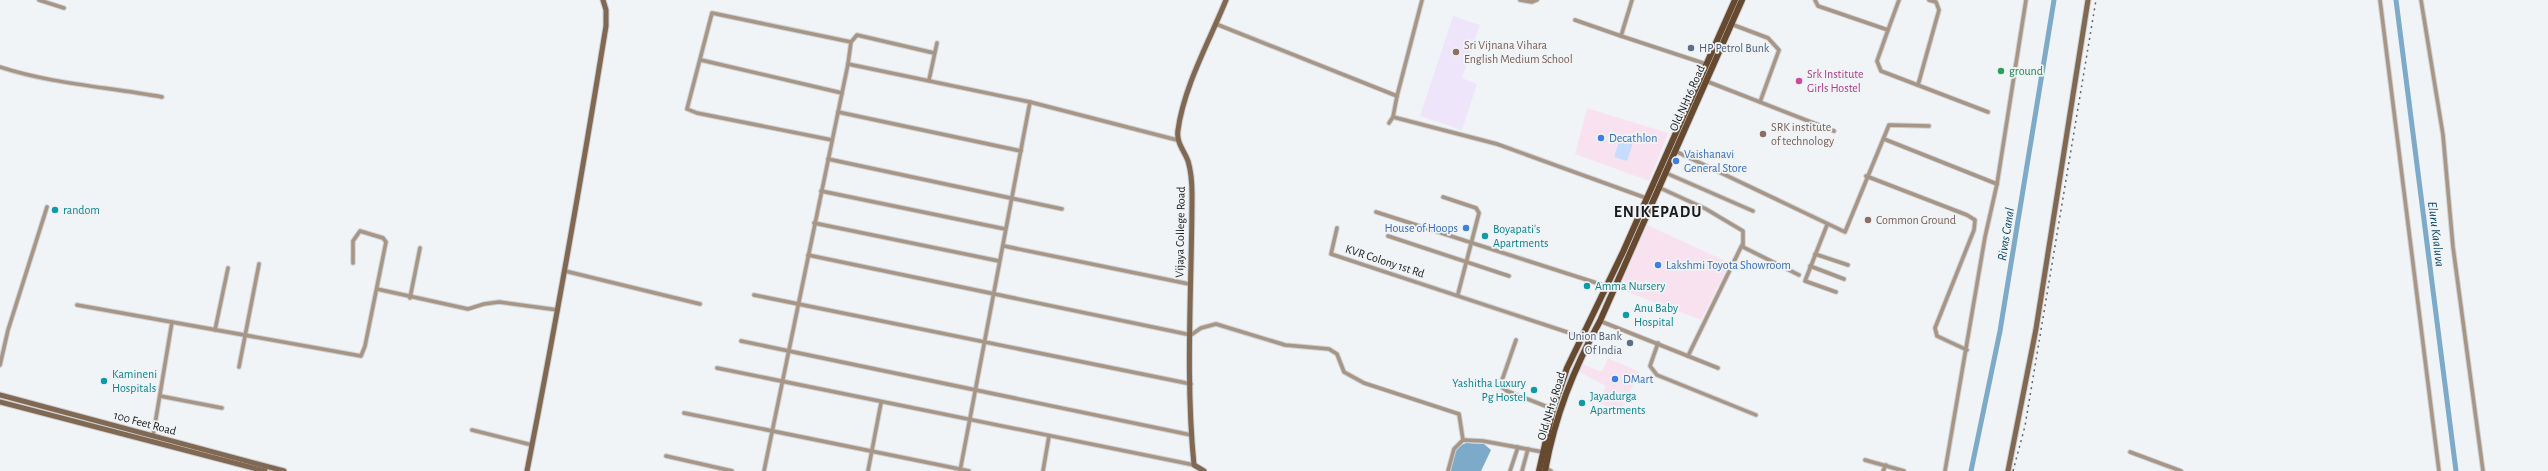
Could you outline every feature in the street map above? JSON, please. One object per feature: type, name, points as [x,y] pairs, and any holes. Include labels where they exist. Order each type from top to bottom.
[{"type":"main road","name":"Old NH16 Road","points":[[1545,470],[1543,452],[1553,409],[1567,368],[1606,286],[1735,0]]},
{"type":"main road","name":"Old NH16 Road","points":[[1545,470],[1564,394],[1576,366],[1600,321],[1658,186],[1742,0]]},
{"type":"street","points":[[39,0],[64,8]]},
{"type":"street","points":[[527,471],[566,271],[606,26],[606,10],[603,0]]},
{"type":"street","points":[[848,64],[1030,102],[1177,140],[1180,117],[1225,0]]},
{"type":"street","points":[[1389,123],[1393,117],[1422,0]]},
{"type":"street","points":[[1520,0],[1532,2],[1537,0]]},
{"type":"street","points":[[1621,36],[1632,0]]},
{"type":"street","points":[[1815,0],[1818,6],[1888,30]]},
{"type":"street","points":[[1899,0],[1888,30],[1878,67],[1881,71],[1988,112]]},
{"type":"street","points":[[1918,84],[1939,10],[1936,2],[1929,0]]},
{"type":"street","points":[[1945,471],[1967,350],[1985,237],[1997,184],[2026,0]]},
{"type":"street","points":[[2008,471],[2036,329],[2088,0]]},
{"type":"street","points":[[2380,0],[2439,471]]},
{"type":"street","points":[[2421,0],[2443,135],[2453,247],[2483,471]]},
{"type":"street","points":[[832,140],[697,113],[687,109],[712,13],[851,42]]},
{"type":"street","points":[[1575,20],[1706,64]]},
{"type":"street","points":[[1216,24],[1397,96]]},
{"type":"street","points":[[1731,24],[1768,38],[1778,50],[1760,102]]},
{"type":"street","points":[[764,471],[797,304],[848,64],[851,42],[857,35],[934,53]]},
{"type":"street","points":[[929,80],[937,44]]},
{"type":"street","points":[[701,60],[842,93]]},
{"type":"street","points":[[0,67],[52,81],[76,83],[162,97]]},
{"type":"street","points":[[1706,81],[1834,131]]},
{"type":"street","points":[[960,470],[983,341],[999,261],[1004,246],[1005,229],[1030,102]]},
{"type":"street","points":[[838,112],[1021,151]]},
{"type":"street","points":[[1393,117],[1497,144],[1646,198]]},
{"type":"street","points":[[1675,151],[1845,232],[1866,176],[1889,125],[1929,126]]},
{"type":"street","points":[[1884,139],[1997,184]]},
{"type":"street","name":"Vijaya College Road","points":[[1177,140],[1187,159],[1191,182],[1189,284],[1191,335],[1191,435],[1194,465]]},
{"type":"street","points":[[828,159],[1062,209]]},
{"type":"street","points":[[1665,172],[1753,211]]},
{"type":"street","points":[[1866,176],[1966,214],[1975,220],[1974,230],[1935,328],[1937,336],[1967,350]]},
{"type":"street","points":[[1658,186],[1706,209],[1743,231],[1745,236],[1688,356]]},
{"type":"street","points":[[822,191],[1005,229]]},
{"type":"street","points":[[1443,197],[1478,210],[1468,262],[1458,294],[1582,336]]},
{"type":"street","points":[[0,365],[8,330],[47,207]]},
{"type":"street","points":[[1376,212],[1606,286]]},
{"type":"street","points":[[814,223],[999,261]]},
{"type":"street","points":[[1827,224],[1805,281],[1836,292]]},
{"type":"street","name":"KVR Colony 1st Rd","points":[[1337,228],[1331,254],[1458,294]]},
{"type":"street","points":[[77,305],[361,356],[364,353],[386,242],[383,238],[360,231],[353,241],[353,263]]},
{"type":"street","points":[[1388,236],[1509,276]]},
{"type":"street","points":[[1742,245],[1798,275]]},
{"type":"street","points":[[1004,246],[1189,284]]},
{"type":"street","points":[[410,298],[420,248]]},
{"type":"street","points":[[1815,254],[1848,265]]},
{"type":"street","points":[[808,255],[1191,335],[1201,328],[1216,324],[1285,345],[1329,348],[1337,354],[1344,372],[1364,383],[1459,414],[1463,440]]},
{"type":"street","points":[[239,367],[259,264]]},
{"type":"street","points":[[1810,266],[1844,279]]},
{"type":"street","points":[[214,330],[228,268]]},
{"type":"street","points":[[566,271],[700,304]]},
{"type":"street","points":[[377,289],[410,298],[468,309],[484,304],[499,302],[558,310]]},
{"type":"street","points":[[754,295],[1191,384]]},
{"type":"street","points":[[1600,321],[1718,368]]},
{"type":"street","points":[[153,436],[172,322]]},
{"type":"street","points":[[1516,340],[1500,386],[1553,409]]},
{"type":"street","points":[[740,341],[974,391],[1191,435]]},
{"type":"street","points":[[1658,343],[1650,366],[1657,375],[1756,415]]},
{"type":"street","points":[[717,368],[782,380],[881,403],[1194,465],[1204,471]]},
{"type":"street","name":"100 Feet Road","points":[[0,394],[284,471]]},
{"type":"street","points":[[160,396],[222,408]]},
{"type":"street","name":"100 Feet Road","points":[[0,402],[265,471]]},
{"type":"street","points":[[868,471],[881,403]]},
{"type":"street","points":[[684,412],[969,471]]},
{"type":"street","points":[[472,430],[532,445]]},
{"type":"street","points":[[1043,471],[1049,436]]},
{"type":"street","points":[[1448,471],[1454,449],[1463,440],[1482,441],[1543,452]]},
{"type":"street","points":[[1510,471],[1518,447]]},
{"type":"street","points":[[1522,471],[1528,449]]},
{"type":"street","points":[[2130,452],[2182,471]]},
{"type":"street","points":[[666,456],[732,471]]},
{"type":"street","points":[[1865,460],[1904,471]]},
{"type":"street","points":[[1883,471],[1886,465]]},
{"type":"shaded area","name":"Sri Vijnana Vihara English Medium School","points":[[1453,16],[1480,25],[1462,78],[1477,84],[1462,130],[1420,116]]},
{"type":"shaded area","points":[[1587,108],[1668,133],[1649,181],[1575,154]]},
{"type":"shaded area","points":[[1621,136],[1634,140],[1627,161],[1614,157]]},
{"type":"shaded area","points":[[1647,225],[1730,263],[1701,320],[1619,289]]},
{"type":"shaded area","name":"DMart","points":[[1608,358],[1640,372],[1620,411],[1598,403],[1606,386],[1576,370],[1579,363],[1602,372]]},
{"type":"shaded area","points":[[1466,443],[1484,444],[1491,450],[1481,471],[1450,471],[1457,447]]},
{"type":"waterway","name":"Rivas Canal","points":[[1971,471],[2000,331],[2054,0]]},
{"type":"waterway","name":"Eluru Kaaluva","points":[[2396,0],[2456,471]]},
{"type":"railway","points":[[2013,471],[2025,426],[2096,0]]},
{"type":"place","name":"HP Petrol Bunk","points":[[1691,48]]},
{"type":"place","name":"Sri Vijnana Vihara English Medium School","points":[[1456,52]]},
{"type":"place","name":"ground","points":[[2001,71]]},
{"type":"place","name":"Srk Institute Girls Hostel","points":[[1799,81]]},
{"type":"place","name":"SRK institute of technology","points":[[1763,134]]},
{"type":"place","name":"Decathlon","points":[[1601,138]]},
{"type":"place","name":"Vaishanavi General Store","points":[[1676,161]]},
{"type":"place","name":"random","points":[[55,210]]},
{"type":"place","name":"Common Ground","points":[[1868,220]]},
{"type":"place","name":"House of Hoops","points":[[1466,228]]},
{"type":"place","name":"Boyapati's Apartments","points":[[1485,236]]},
{"type":"place","name":"Lakshmi Toyota Showroom","points":[[1658,265]]},
{"type":"place","name":"Amma Nursery","points":[[1587,286]]},
{"type":"place","name":"Anu Baby Hospital","points":[[1626,315]]},
{"type":"place","name":"Union Bank Of India","points":[[1630,343]]},
{"type":"place","name":"DMart","points":[[1615,379]]},
{"type":"place","name":"Kamineni Hospitals","points":[[104,381]]},
{"type":"place","name":"Yashitha Luxury Pg Hostel","points":[[1534,390]]},
{"type":"place","name":"Jayadurga Apartments","points":[[1582,403]]},
{"type":"district","name":"ENIKEPADU","points":[[1658,211]]}]
